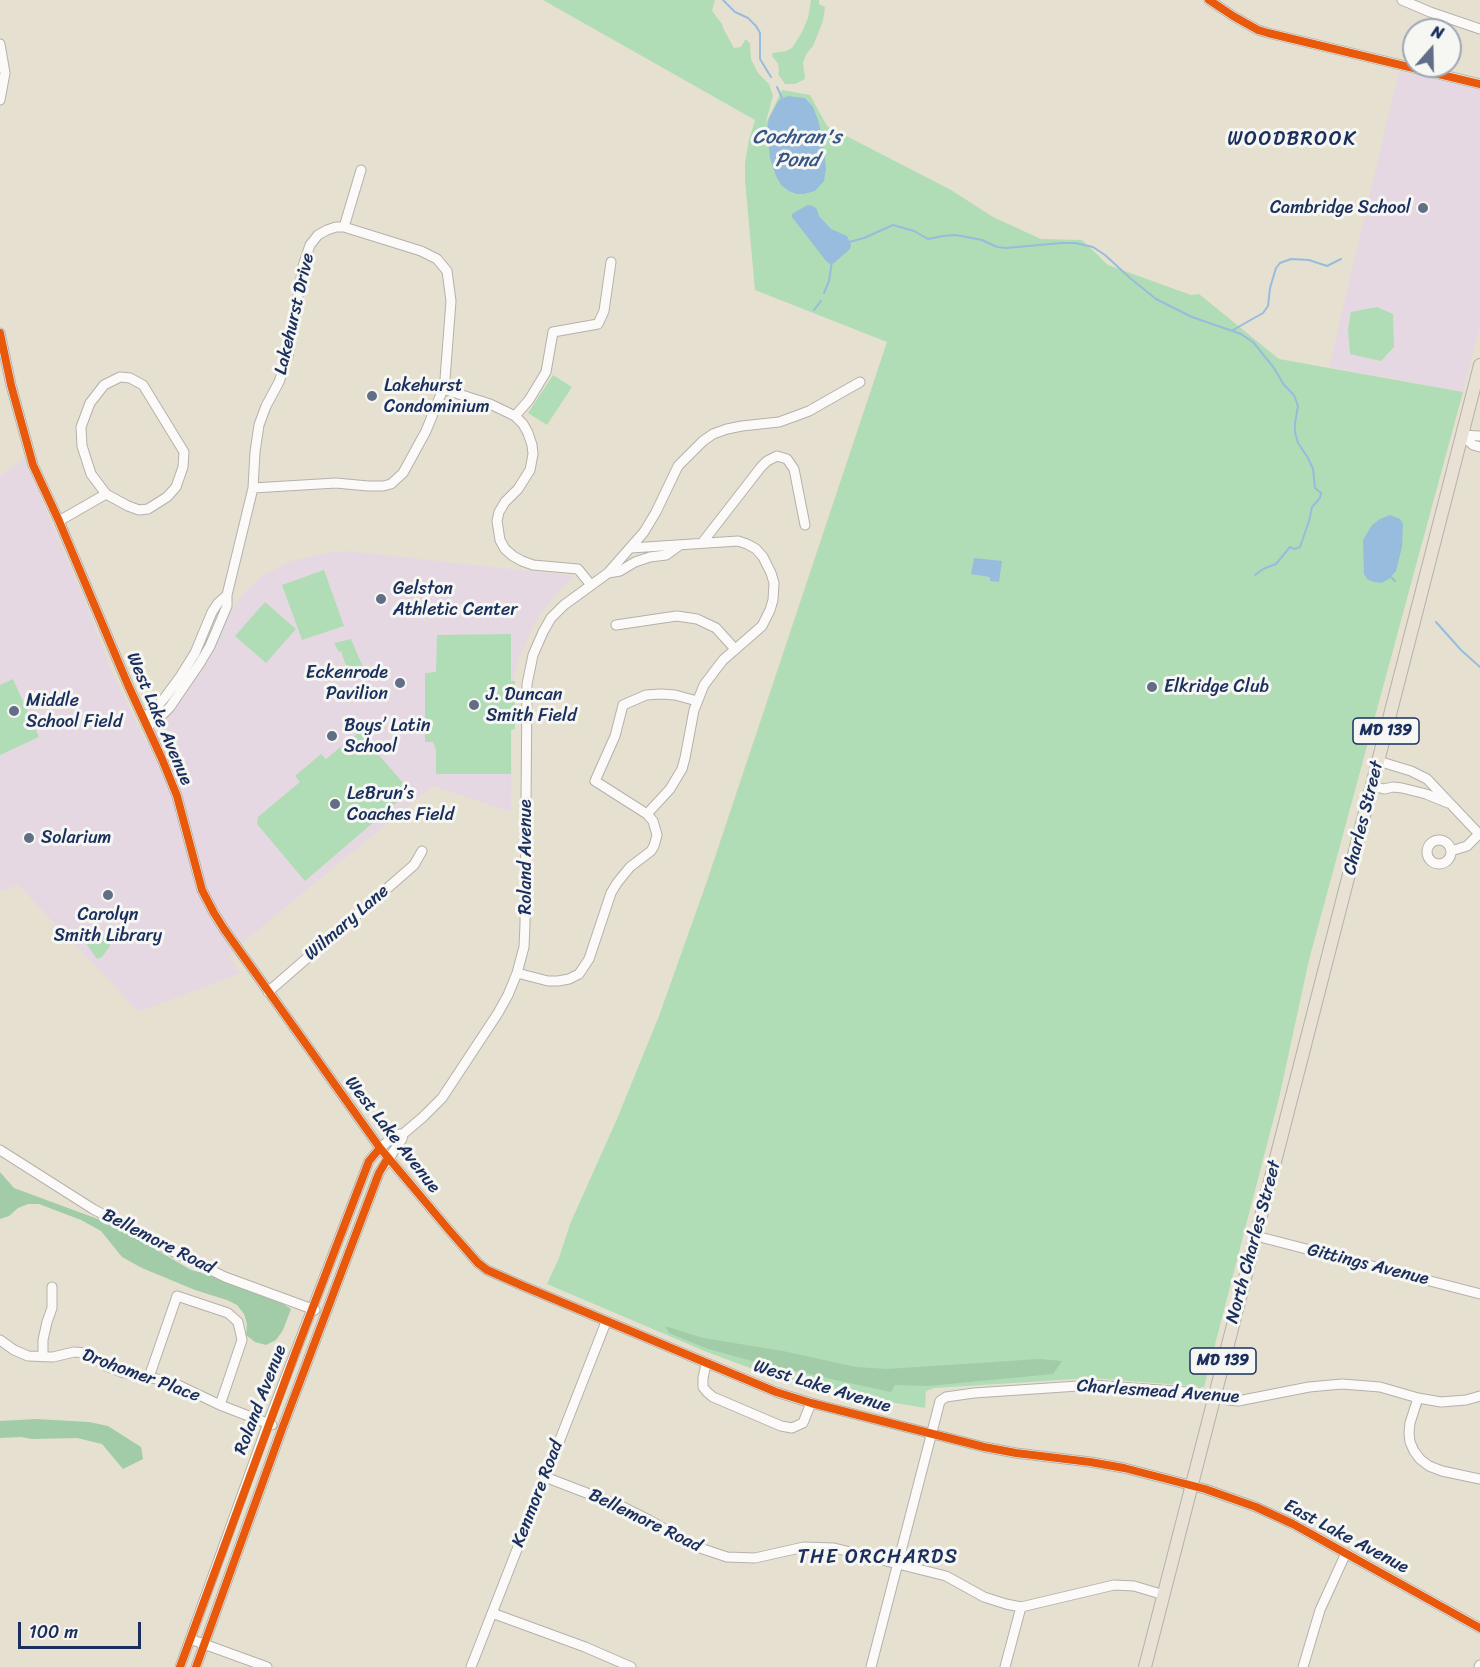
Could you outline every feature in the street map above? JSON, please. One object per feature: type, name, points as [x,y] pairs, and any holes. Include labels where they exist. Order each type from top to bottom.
[{"type":"main road","name":"Charles Street","points":[[1293,1096],[1480,365]]},
{"type":"main road","name":"North Charles Street","points":[[1145,1667],[1293,1096]]},
{"type":"street","points":[[1209,0],[1258,30],[1480,84]]},
{"type":"street","points":[[1402,0],[1480,29]]},
{"type":"street","points":[[0,44],[5,73],[0,100]]},
{"type":"street","points":[[253,488],[336,483],[368,486],[391,484],[403,473],[411,460],[443,390],[451,316],[450,283],[447,271],[437,259],[421,250],[344,227],[361,170]]},
{"type":"street","name":"Lakehurst Drive","points":[[145,722],[160,717],[170,707],[210,646],[226,606],[253,488],[259,425],[286,366],[306,254],[318,235],[336,227],[344,227]]},
{"type":"street","points":[[515,416],[529,400],[546,372],[554,332],[598,324],[604,311],[611,262]]},
{"type":"street","name":"West Lake Avenue","points":[[0,333],[11,385],[33,465],[177,796],[202,890],[214,914],[380,1148],[471,1256],[487,1270],[606,1322],[762,1387],[811,1403],[998,1450],[1102,1463],[1191,1486]]},
{"type":"street","points":[[120,377],[130,378],[143,385],[184,452],[183,467],[172,493],[148,509],[133,508],[106,494],[91,474],[88,466],[82,446],[81,427],[90,403],[104,385],[120,377]]},
{"type":"street","points":[[608,573],[644,532],[678,466],[703,441],[726,429],[779,422],[809,411],[860,382]]},
{"type":"street","points":[[0,385],[11,385]]},
{"type":"street","points":[[443,390],[490,404],[515,416],[524,424],[528,433],[533,454],[530,470],[524,482],[505,502],[497,521],[500,540],[505,549],[513,556],[533,565],[578,569],[591,585]]},
{"type":"street","points":[[1462,435],[1480,436]]},
{"type":"street","points":[[1462,435],[1473,445],[1480,447]]},
{"type":"street","points":[[702,543],[761,467],[777,456],[787,459],[794,469],[805,525]]},
{"type":"street","points":[[59,521],[106,494]]},
{"type":"street","points":[[631,548],[738,541],[756,549],[763,557],[774,583],[773,600],[766,619],[712,672],[697,701],[682,769],[666,795],[647,814]]},
{"type":"street","points":[[608,573],[650,556],[666,555],[681,544]]},
{"type":"street","name":"Roland Avenue","points":[[180,1667],[268,1423],[369,1161],[380,1148],[398,1134],[403,1134],[442,1098],[498,1013],[517,973],[524,947],[525,924],[528,673],[537,644],[551,618],[564,605],[608,573]]},
{"type":"street","points":[[616,626],[677,616],[697,619],[716,628],[735,649]]},
{"type":"street","points":[[517,973],[548,981],[569,979],[579,974],[589,959],[611,893],[630,867],[654,846],[657,835],[653,820],[595,781],[615,736],[623,705],[646,695],[661,694],[697,701]]},
{"type":"street","points":[[1378,762],[1411,771],[1426,779],[1480,834],[1467,846],[1451,851]]},
{"type":"street","points":[[1372,786],[1384,789],[1394,787],[1426,794],[1450,804]]},
{"type":"street","name":"Wilmary Lane","points":[[268,992],[414,865],[422,851]]},
{"type":"street","name":"Roland Avenue","points":[[196,1667],[282,1428],[379,1173],[403,1134]]},
{"type":"street","name":"Bellemore Road","points":[[0,1150],[93,1209],[164,1247],[225,1277],[326,1313]]},
{"type":"street","name":"Gittings Avenue","points":[[1256,1236],[1480,1294]]},
{"type":"street","points":[[43,1357],[43,1340],[52,1308],[52,1287]]},
{"type":"street","points":[[149,1377],[177,1296],[228,1313],[238,1322],[242,1340],[220,1405]]},
{"type":"street","name":"Kenmore Road","points":[[471,1667],[606,1322]]},
{"type":"street","name":"Drohomer Place","points":[[0,1340],[21,1354],[43,1357],[87,1353],[121,1372],[176,1384],[220,1405],[282,1428]]},
{"type":"street","points":[[706,1364],[703,1387],[712,1397],[781,1426],[792,1428],[803,1423],[811,1403]]},
{"type":"street","name":"Charlesmead Avenue","points":[[932,1434],[940,1401],[946,1397],[1058,1386],[1093,1385],[1200,1393],[1238,1401],[1309,1387],[1342,1384],[1380,1387],[1441,1402],[1466,1400],[1480,1396]]},
{"type":"street","points":[[1418,1398],[1409,1433],[1414,1451],[1420,1459],[1429,1466],[1442,1471],[1480,1479]]},
{"type":"street","points":[[871,1667],[932,1434]]},
{"type":"street","name":"Bellemore Road","points":[[545,1477],[623,1507],[694,1546],[719,1555],[755,1558],[804,1547],[826,1547],[946,1576],[984,1597],[1021,1607],[1114,1585],[1134,1586],[1164,1594]]},
{"type":"street","name":"East Lake Avenue","points":[[1191,1486],[1256,1507],[1293,1524],[1480,1628]]},
{"type":"street","points":[[1303,1667],[1320,1610],[1346,1553]]},
{"type":"street","points":[[1005,1667],[1021,1607]]},
{"type":"street","points":[[492,1613],[585,1647],[631,1667]]},
{"type":"street","points":[[190,1638],[267,1667]]},
{"type":"shaded area","name":"Cambridge School","points":[[1399,71],[1402,72],[1402,78],[1430,78],[1480,89],[1480,326],[1463,392],[1329,367]]},
{"type":"shaded area","name":"Boys’ Latin School","points":[[24,458],[87,606],[110,667],[146,743],[186,694],[233,607],[243,594],[262,576],[291,561],[346,551],[575,576],[563,586],[538,617],[519,658],[513,679],[511,812],[433,786],[228,956],[241,973],[139,1012],[18,885],[0,892],[0,476]]},
{"type":"green space","name":"Elkridge Club","points":[[543,0],[715,0],[712,11],[722,24],[734,48],[741,47],[747,40],[750,44],[751,59],[758,73],[769,84],[773,96],[765,125],[782,90],[810,95],[827,126],[951,190],[993,217],[1041,239],[1082,240],[1108,265],[1191,295],[1199,294],[1279,359],[1463,392],[1309,960],[1279,1098],[1204,1387],[1093,1378],[934,1388],[926,1391],[925,1408],[866,1398],[758,1371],[707,1352],[547,1284],[559,1258],[570,1224],[617,1119],[659,1016],[706,884],[887,342],[755,290],[745,163],[755,120]]},
{"type":"green space","points":[[811,0],[819,0],[819,4],[825,7],[823,21],[813,46],[803,62],[805,79],[795,84],[785,84],[778,74],[778,64],[772,56],[773,53],[792,48],[808,18]]},
{"type":"green space","points":[[1377,307],[1393,314],[1394,347],[1381,361],[1350,354],[1348,329],[1351,312]]},
{"type":"green space","points":[[553,375],[572,387],[547,425],[528,413]]},
{"type":"green space","points":[[324,570],[344,626],[302,640],[282,585]]},
{"type":"green space","points":[[265,602],[296,629],[266,663],[235,636]]},
{"type":"green space","name":"J. Duncan Smith Field","points":[[511,634],[511,681],[515,681],[515,729],[511,730],[511,774],[436,774],[436,750],[433,742],[425,742],[425,673],[436,672],[437,635]]},
{"type":"green space","points":[[351,639],[365,672],[349,679],[341,651],[339,652],[334,643]]},
{"type":"green space","name":"Middle School Field","points":[[13,679],[39,737],[0,755],[0,685]]},
{"type":"green space","name":"LeBrun’s Coaches Field","points":[[359,732],[410,791],[305,881],[257,824],[258,817],[300,782],[295,776],[321,754],[326,759]]},
{"type":"green space","points":[[91,929],[100,930],[110,938],[110,946],[102,957],[97,959],[83,939]]},
{"type":"green space","points":[[0,1172],[14,1188],[114,1225],[191,1270],[210,1275],[283,1304],[291,1309],[283,1330],[276,1340],[266,1345],[255,1342],[246,1335],[247,1324],[244,1314],[237,1305],[142,1268],[122,1257],[101,1231],[81,1220],[39,1204],[28,1204],[0,1219]]},
{"type":"green space","points":[[665,1326],[703,1338],[783,1351],[856,1367],[887,1369],[1039,1359],[1062,1361],[1053,1374],[928,1386],[895,1385],[891,1392],[767,1365],[708,1349],[669,1333]]},
{"type":"green space","points":[[36,1419],[89,1422],[108,1426],[141,1447],[143,1459],[123,1469],[102,1444],[77,1438],[0,1438],[0,1421]]},
{"type":"water","name":"Cochran's Pond","points":[[788,96],[805,98],[813,107],[823,141],[826,169],[824,181],[815,191],[804,194],[789,191],[781,185],[770,158],[767,129],[769,118],[779,100]]},
{"type":"water","points":[[808,205],[817,209],[819,216],[831,229],[847,236],[851,245],[850,249],[834,263],[830,264],[826,261],[792,217],[792,214]]},
{"type":"water","points":[[1390,515],[1400,519],[1403,524],[1402,547],[1396,571],[1389,579],[1381,583],[1374,582],[1368,580],[1364,574],[1363,540],[1372,525]]},
{"type":"water","points":[[974,558],[1002,561],[999,582],[990,581],[990,577],[971,574]]},
{"type":"waterway","points":[[723,0],[735,12],[748,18],[756,26],[760,33],[760,59],[771,77]]},
{"type":"waterway","points":[[777,87],[783,100]]},
{"type":"waterway","points":[[849,242],[893,225],[914,231],[928,239],[956,235],[1006,248],[1061,243],[1093,247],[1156,299],[1192,317],[1241,334],[1253,342],[1294,395],[1298,406],[1295,423],[1298,443],[1313,469],[1315,488],[1321,493],[1320,498],[1312,507],[1300,547],[1294,549],[1290,547],[1276,564],[1255,575]]},
{"type":"waterway","points":[[1233,330],[1263,313],[1268,306],[1270,288],[1276,268],[1280,263],[1291,259],[1309,260],[1327,266],[1341,259]]},
{"type":"waterway","points":[[824,293],[829,281],[832,261]]},
{"type":"waterway","points":[[814,310],[821,301]]},
{"type":"waterway","points":[[1391,577],[1395,581]]},
{"type":"waterway","points":[[1436,622],[1480,667]]},
{"type":"cycle path","points":[[1209,0],[1258,30],[1480,84]]},
{"type":"cycle path","points":[[0,333],[11,385],[33,465],[177,796],[202,890],[224,929],[380,1148],[478,1263],[487,1270],[523,1286],[776,1392],[811,1403],[984,1447],[1124,1468],[1205,1489],[1256,1507],[1293,1524],[1480,1628]]},
{"type":"cycle path","points":[[180,1667],[369,1161],[380,1148]]},
{"type":"cycle path","points":[[196,1667],[282,1429],[379,1173],[388,1158]]},
{"type":"place","name":"Cambridge School","points":[[1423,208]]},
{"type":"place","name":"Lakehurst Condominium","points":[[372,396]]},
{"type":"place","name":"Gelston Athletic Center","points":[[381,599]]},
{"type":"place","name":"Eckenrode Pavilion","points":[[400,683]]},
{"type":"place","name":"Elkridge Club","points":[[1152,687]]},
{"type":"place","name":"J. Duncan Smith Field","points":[[474,705]]},
{"type":"place","name":"Middle School Field","points":[[14,711]]},
{"type":"place","name":"Boys’ Latin School","points":[[332,736]]},
{"type":"place","name":"LeBrun’s Coaches Field","points":[[335,804]]},
{"type":"place","name":"Solarium","points":[[29,838]]},
{"type":"place","name":"Carolyn Smith Library","points":[[108,895]]},
{"type":"district","name":"WOODBROOK","points":[[1292,140]]},
{"type":"district","name":"THE ORCHARDS","points":[[878,1558]]}]
